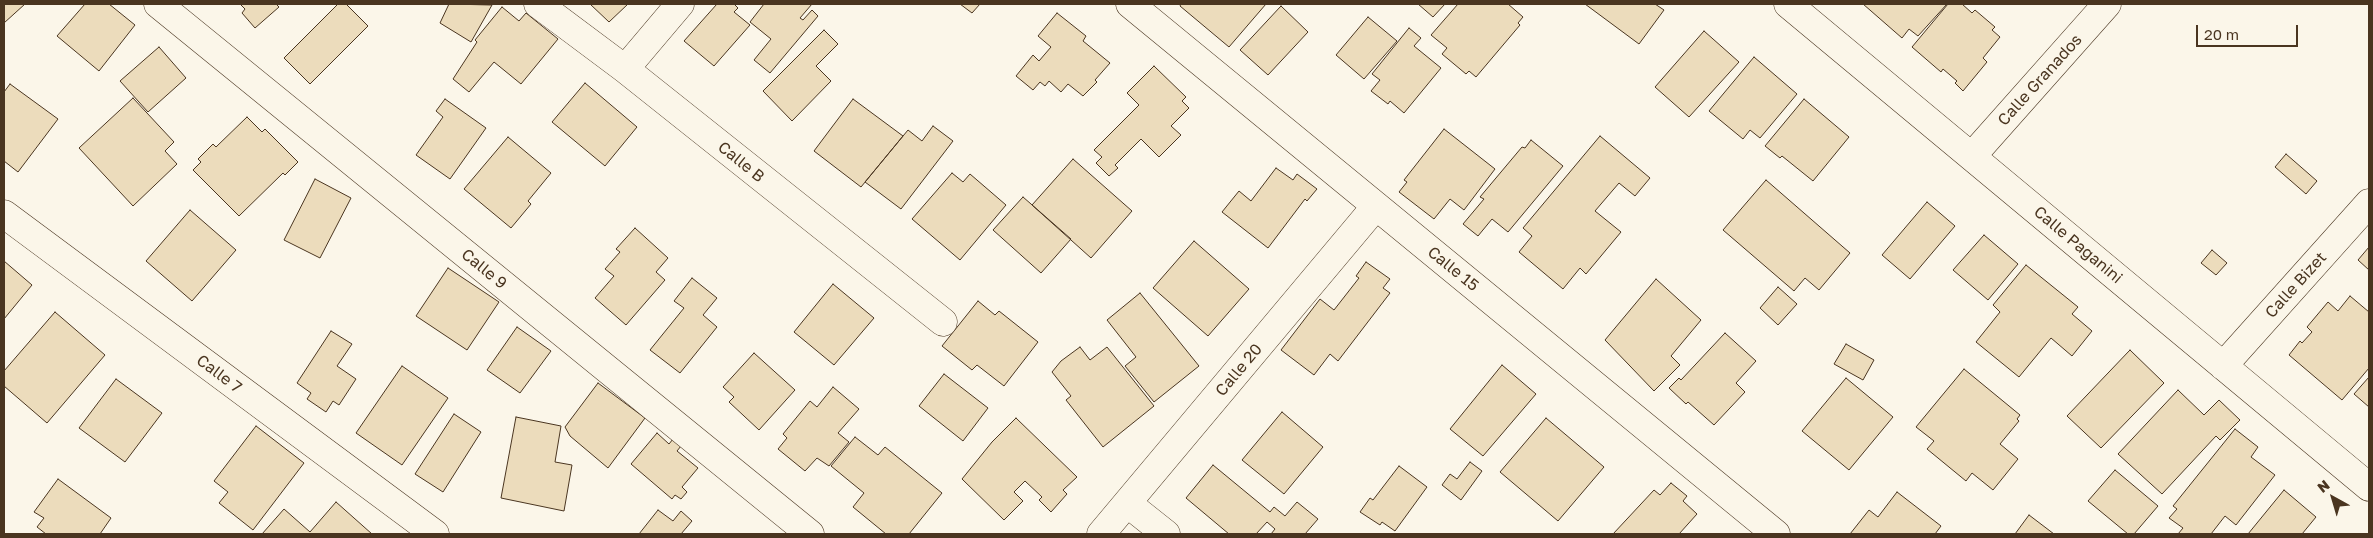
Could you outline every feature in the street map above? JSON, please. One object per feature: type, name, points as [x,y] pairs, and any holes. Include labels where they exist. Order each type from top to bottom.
[{"type":"street","name":"Calle 9","points":[[158,4],[810,534]]},
{"type":"street","name":"Calle B","points":[[538,4],[625,69],[943,322]]},
{"type":"street","points":[[625,69],[680,4]]},
{"type":"street","name":"Calle 15","points":[[1130,4],[1776,534]]},
{"type":"street","name":"Calle Paganini","points":[[1788,4],[2369,487]]},
{"type":"street","name":"Calle Granados","points":[[1972,156],[2107,4]]},
{"type":"street","name":"Calle Bizet","points":[[2223,366],[2369,203]]},
{"type":"street","name":"Calle 20","points":[[1102,534],[1376,206]]},
{"type":"street","name":"Calle 7","points":[[4,214],[435,534]]},
{"type":"street","points":[[1127,503],[1166,534]]},
{"type":"building","points":[[4,4],[25,4],[4,23]]},
{"type":"building","points":[[85,4],[109,4],[135,25],[99,71],[57,36]]},
{"type":"building","points":[[240,4],[276,4],[279,7],[255,28],[242,13],[245,9]]},
{"type":"building","points":[[338,4],[346,4],[368,26],[310,84],[284,58]]},
{"type":"building","points":[[449,4],[492,5],[471,42],[440,23]]},
{"type":"building","points":[[590,4],[628,4],[609,22]]},
{"type":"building","points":[[717,4],[734,4],[738,8],[734,12],[750,25],[714,66],[684,41]]},
{"type":"building","points":[[764,4],[812,4],[800,18],[803,20],[812,10],[818,16],[770,73],[754,60],[771,39],[750,22]]},
{"type":"building","points":[[960,4],[980,4],[972,13]]},
{"type":"building","points":[[1181,4],[1266,4],[1229,47],[1180,6]]},
{"type":"building","points":[[1418,4],[1445,4],[1433,17]]},
{"type":"building","points":[[1458,4],[1508,4],[1523,17],[1518,23],[1520,25],[1476,77],[1469,71],[1466,74],[1442,54],[1447,48],[1431,35]]},
{"type":"building","points":[[1585,4],[1655,4],[1664,10],[1639,44]]},
{"type":"building","points":[[1863,4],[1947,4],[1918,36],[1909,29],[1902,38]]},
{"type":"building","points":[[1948,4],[1962,4],[1972,13],[1975,10],[1995,27],[1992,30],[2000,37],[1983,58],[1987,62],[1963,91],[1955,83],[1957,81],[1943,69],[1941,72],[1912,47]]},
{"type":"building","points":[[1281,6],[1308,32],[1268,75],[1240,50]]},
{"type":"building","points":[[502,7],[519,21],[526,13],[558,39],[521,84],[494,62],[469,92],[453,79],[477,42],[475,40]]},
{"type":"building","points":[[1057,13],[1086,36],[1083,41],[1110,63],[1095,80],[1097,82],[1083,96],[1068,84],[1061,92],[1049,81],[1045,86],[1040,82],[1033,90],[1016,76],[1033,55],[1039,61],[1051,47],[1038,36]]},
{"type":"building","points":[[1368,17],[1397,41],[1364,79],[1336,55]]},
{"type":"building","points":[[1409,28],[1421,38],[1414,46],[1441,68],[1404,113],[1390,101],[1388,104],[1371,91],[1380,80],[1372,74]]},
{"type":"building","points":[[824,30],[838,44],[816,66],[831,81],[792,121],[763,91]]},
{"type":"building","points":[[1704,31],[1739,62],[1689,117],[1655,87]]},
{"type":"building","points":[[159,47],[186,78],[148,112],[120,81]]},
{"type":"building","points":[[1754,57],[1797,94],[1760,138],[1750,130],[1743,139],[1709,111]]},
{"type":"building","points":[[1154,66],[1186,97],[1182,101],[1189,108],[1171,126],[1181,135],[1159,157],[1141,139],[1115,165],[1118,168],[1109,176],[1096,163],[1102,157],[1094,150],[1139,105],[1127,93]]},
{"type":"building","points":[[585,83],[637,127],[605,166],[552,122]]},
{"type":"building","points":[[10,84],[58,119],[18,172],[4,161],[4,92]]},
{"type":"building","points":[[133,98],[174,142],[165,151],[177,164],[133,206],[79,148]]},
{"type":"building","points":[[445,99],[486,128],[450,179],[416,155],[443,117],[436,111]]},
{"type":"building","points":[[853,99],[903,136],[861,187],[814,151]]},
{"type":"building","points":[[1804,99],[1849,137],[1813,181],[1782,156],[1780,158],[1765,146]]},
{"type":"building","points":[[247,117],[262,132],[265,129],[298,162],[285,175],[283,173],[239,216],[193,170],[201,162],[198,159],[213,144],[216,147]]},
{"type":"building","points":[[933,126],[953,141],[901,209],[865,182],[908,130],[922,141]]},
{"type":"building","points":[[1444,129],[1495,169],[1464,210],[1450,199],[1434,219],[1399,192],[1407,182],[1404,180]]},
{"type":"building","points":[[1600,136],[1650,178],[1635,196],[1619,183],[1595,211],[1621,232],[1586,274],[1580,268],[1563,289],[1519,252],[1532,236],[1523,228]]},
{"type":"building","points":[[508,137],[551,173],[528,201],[531,204],[511,228],[464,189]]},
{"type":"building","points":[[1531,140],[1563,166],[1508,232],[1492,219],[1478,236],[1463,224],[1484,199],[1480,197],[1522,147],[1525,148]]},
{"type":"building","points":[[2286,154],[2317,181],[2306,194],[2275,167]]},
{"type":"building","points":[[1073,159],[1132,211],[1091,258],[1032,205]]},
{"type":"building","points":[[1276,168],[1293,180],[1297,174],[1317,189],[1307,201],[1305,199],[1268,248],[1222,212],[1239,191],[1251,201]]},
{"type":"building","points":[[952,173],[963,182],[970,174],[1006,205],[960,260],[912,219]]},
{"type":"building","points":[[315,179],[351,198],[320,258],[284,240]]},
{"type":"building","points":[[1766,180],[1850,253],[1819,290],[1805,278],[1794,291],[1723,230]]},
{"type":"building","points":[[1023,197],[1071,239],[1041,273],[993,230]]},
{"type":"building","points":[[1927,202],[1955,226],[1910,279],[1882,255]]},
{"type":"building","points":[[190,210],[236,250],[192,301],[146,261]]},
{"type":"building","points":[[635,228],[668,258],[656,272],[665,280],[626,325],[595,298],[614,276],[605,269],[620,252],[616,249]]},
{"type":"building","points":[[1984,235],[2018,264],[1988,300],[1953,270]]},
{"type":"building","points":[[1194,241],[1249,289],[1208,336],[1153,288]]},
{"type":"building","points":[[2369,247],[2369,270],[2358,260]]},
{"type":"building","points":[[2212,250],[2227,263],[2216,275],[2201,263]]},
{"type":"building","points":[[4,261],[32,285],[4,319]]},
{"type":"building","points":[[1366,262],[1390,279],[1383,288],[1390,293],[1338,361],[1330,354],[1314,375],[1281,350],[1320,299],[1334,310],[1359,278],[1356,276]]},
{"type":"building","points":[[2026,265],[2078,307],[2072,314],[2092,331],[2072,356],[2051,338],[2019,377],[1976,342],[2000,312],[1993,305]]},
{"type":"building","points":[[448,268],[499,302],[467,350],[416,316]]},
{"type":"building","points":[[692,278],[717,298],[703,315],[717,327],[680,373],[650,350],[684,308],[674,301]]},
{"type":"building","points":[[1656,279],[1701,320],[1671,356],[1680,365],[1654,391],[1605,340]]},
{"type":"building","points":[[833,284],[874,318],[834,365],[794,332]]},
{"type":"building","points":[[1778,287],[1797,304],[1778,325],[1760,308]]},
{"type":"building","points":[[1140,293],[1199,366],[1154,402],[1125,366],[1136,357],[1107,320]]},
{"type":"building","points":[[2350,296],[2369,312],[2369,368],[2342,400],[2289,355],[2300,341],[2302,343],[2312,332],[2307,327],[2328,302],[2338,311]]},
{"type":"building","points":[[978,301],[995,315],[999,311],[1038,342],[1004,386],[977,365],[972,370],[942,346]]},
{"type":"building","points":[[55,312],[105,355],[47,423],[4,386],[4,371]]},
{"type":"building","points":[[517,327],[551,351],[520,393],[487,370]]},
{"type":"building","points":[[331,331],[352,344],[337,366],[356,379],[339,405],[333,401],[326,412],[307,399],[311,393],[297,383]]},
{"type":"building","points":[[1725,333],[1756,361],[1736,383],[1745,392],[1714,425],[1688,402],[1686,404],[1669,388],[1679,378],[1681,380]]},
{"type":"building","points":[[1846,344],[1874,360],[1863,380],[1834,364]]},
{"type":"building","points":[[1080,347],[1090,360],[1107,347],[1154,406],[1103,447],[1066,400],[1071,396],[1052,372],[1061,361]]},
{"type":"building","points":[[2130,350],[2164,383],[2101,448],[2067,416]]},
{"type":"building","points":[[754,353],[795,390],[759,430],[729,402],[734,397],[723,387]]},
{"type":"building","points":[[1502,365],[1536,394],[1483,456],[1450,429]]},
{"type":"building","points":[[402,366],[448,398],[402,465],[356,433]]},
{"type":"building","points":[[1964,369],[2020,415],[2017,419],[2019,421],[2000,444],[2018,459],[1993,490],[1972,473],[1966,481],[1927,449],[1934,441],[1916,427]]},
{"type":"building","points":[[944,374],[988,408],[963,441],[919,406]]},
{"type":"building","points":[[2369,377],[2369,407],[2354,394]]},
{"type":"building","points":[[1846,378],[1893,417],[1849,470],[1802,431]]},
{"type":"building","points":[[116,379],[162,413],[125,462],[79,428]]},
{"type":"building","points":[[598,383],[645,418],[608,468],[570,436],[565,427]]},
{"type":"building","points":[[833,387],[859,409],[838,433],[849,442],[829,466],[817,458],[805,471],[778,449],[787,438],[783,434],[810,401],[817,407]]},
{"type":"building","points":[[2178,390],[2204,415],[2219,400],[2240,420],[2220,440],[2216,436],[2162,494],[2118,454]]},
{"type":"building","points":[[1282,412],[1323,447],[1284,494],[1242,460]]},
{"type":"building","points":[[454,414],[481,432],[443,492],[415,474]]},
{"type":"building","points":[[516,417],[561,426],[555,462],[572,465],[564,511],[501,498]]},
{"type":"building","points":[[1016,418],[1077,477],[1063,490],[1067,494],[1051,512],[1039,500],[1042,497],[1025,481],[1014,492],[1023,501],[1004,520],[962,479],[992,442]]},
{"type":"building","points":[[1546,418],[1604,467],[1558,521],[1500,472]]},
{"type":"building","points":[[256,426],[304,463],[253,530],[219,503],[228,492],[214,481]]},
{"type":"building","points":[[2235,429],[2258,447],[2251,457],[2275,475],[2236,525],[2225,516],[2211,534],[2178,534],[2183,528],[2169,518],[2177,509],[2173,506]]},
{"type":"building","points":[[657,433],[669,444],[673,439],[681,446],[677,451],[698,468],[682,487],[687,492],[681,499],[675,495],[672,499],[631,464]]},
{"type":"building","points":[[855,437],[878,455],[885,447],[942,493],[909,534],[886,534],[853,507],[864,493],[831,466]]},
{"type":"building","points":[[1470,462],[1482,471],[1461,500],[1442,485],[1450,474],[1457,479]]},
{"type":"building","points":[[1213,465],[1270,512],[1274,507],[1285,516],[1297,502],[1318,519],[1305,534],[1271,534],[1275,529],[1267,522],[1256,534],[1229,534],[1186,498]]},
{"type":"building","points":[[1399,466],[1427,487],[1395,531],[1382,522],[1380,525],[1360,512],[1370,498],[1373,500]]},
{"type":"building","points":[[2115,470],[2158,506],[2134,534],[2128,534],[2088,501]]},
{"type":"building","points":[[58,479],[111,518],[100,534],[46,534],[37,527],[44,518],[34,512]]},
{"type":"building","points":[[1671,483],[1687,496],[1683,501],[1697,514],[1679,534],[1613,534],[1654,490],[1660,495]]},
{"type":"building","points":[[2284,490],[2316,517],[2302,534],[2248,534]]},
{"type":"building","points":[[1897,492],[1941,526],[1935,534],[1850,534],[1869,510],[1878,517]]},
{"type":"building","points":[[336,502],[372,534],[262,534],[284,509],[310,532]]},
{"type":"building","points":[[658,510],[673,521],[681,511],[692,521],[681,534],[639,534]]},
{"type":"building","points":[[2029,515],[2054,534],[2015,534]]}]
